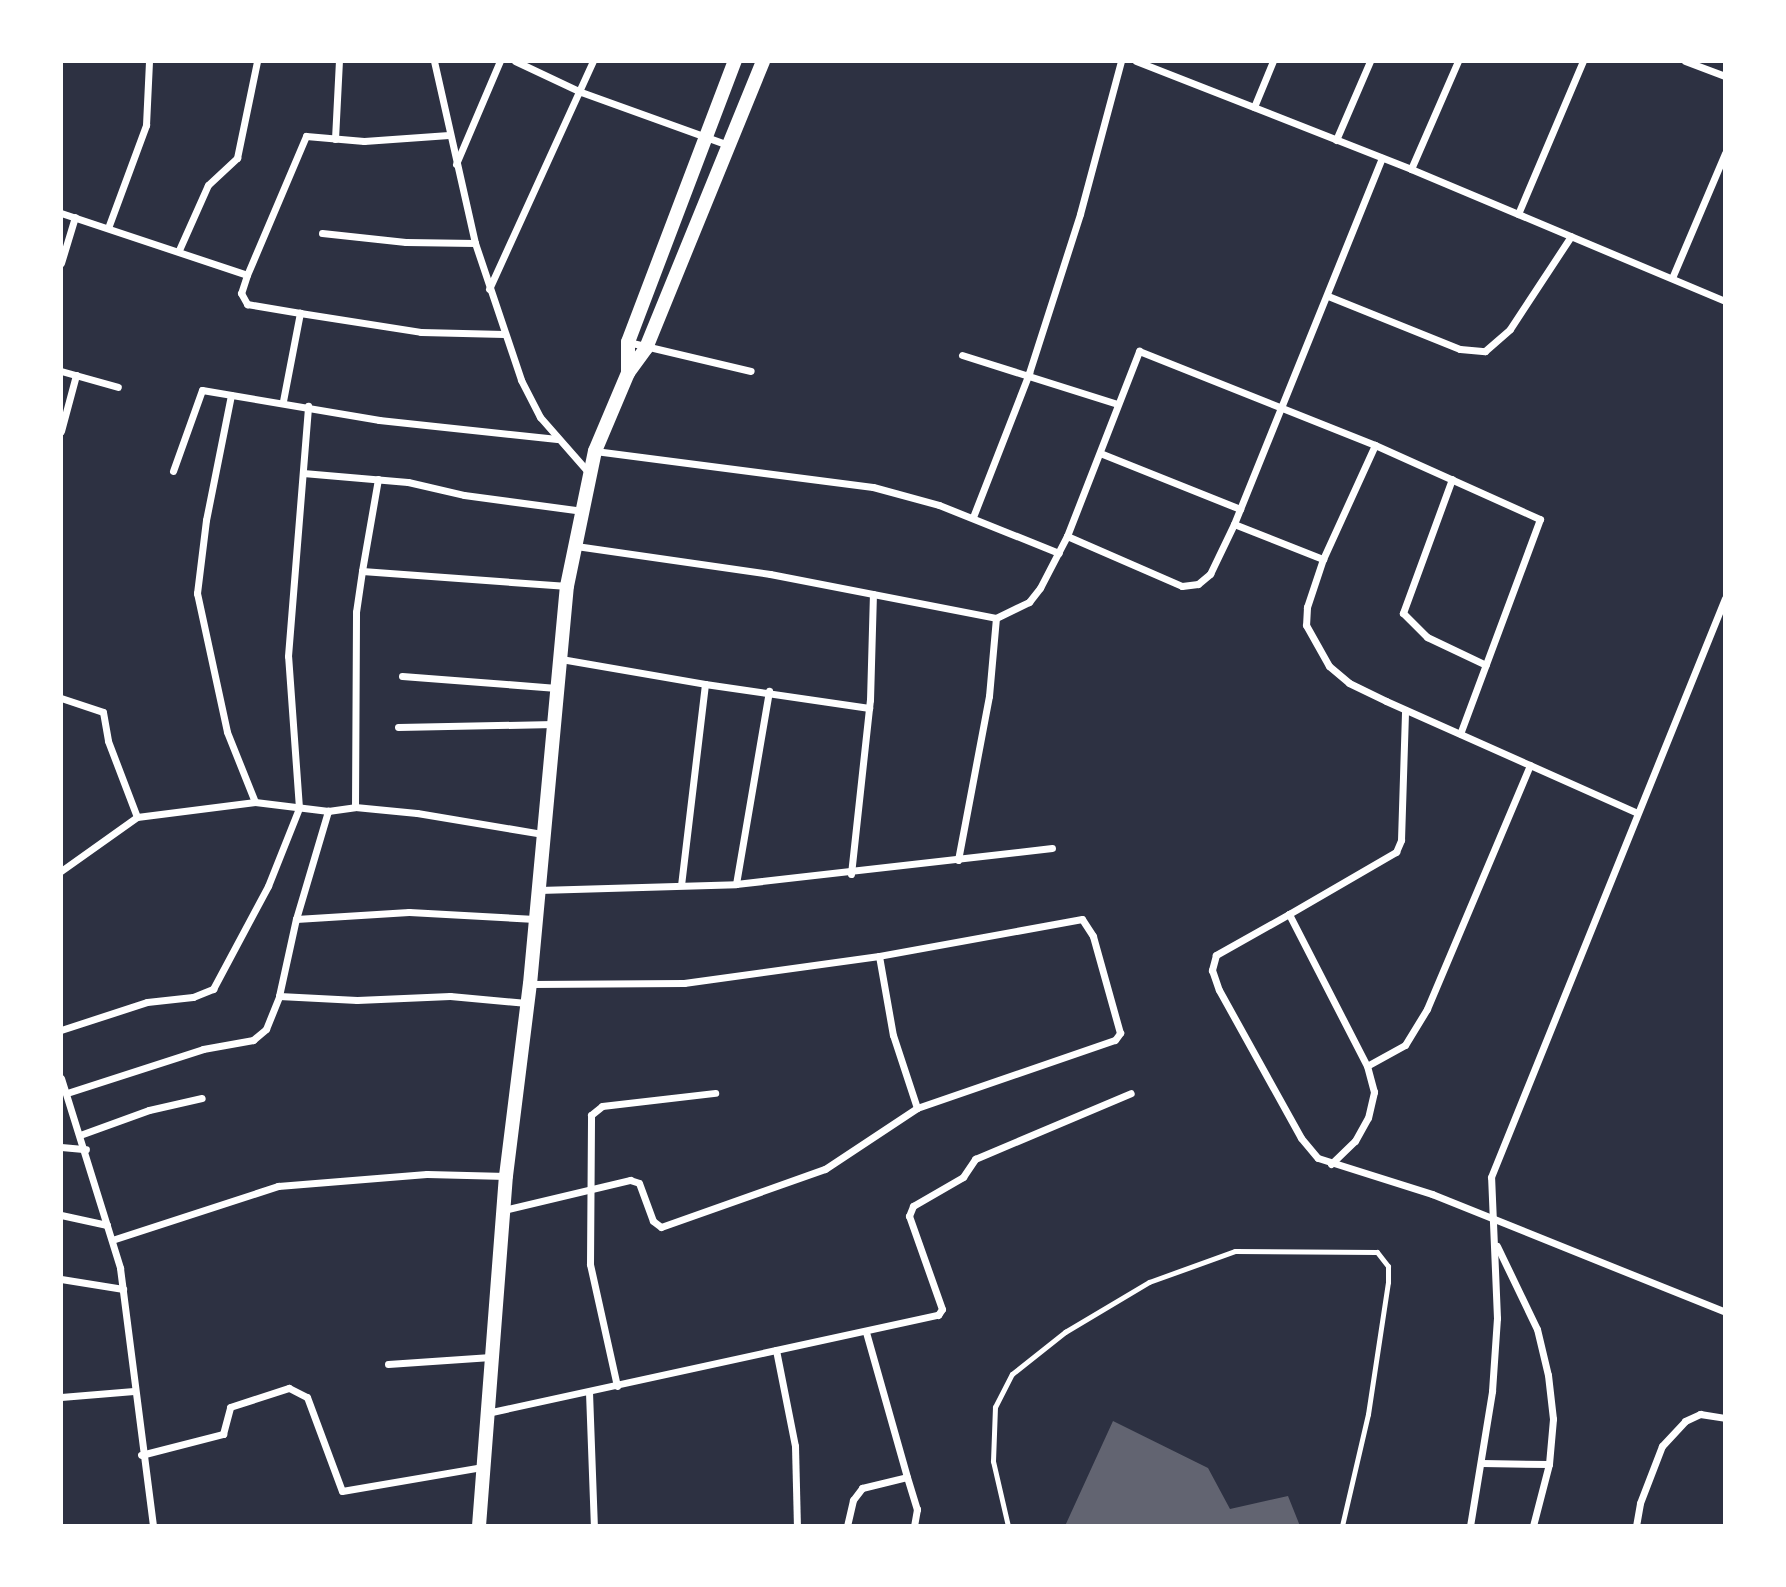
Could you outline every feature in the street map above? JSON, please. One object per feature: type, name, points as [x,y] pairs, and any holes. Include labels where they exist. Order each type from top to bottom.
[{"type":"main road","points":[[628,373],[628,342],[735,61]]},
{"type":"main road","points":[[479,1526],[506,1176],[530,984],[567,586],[584,511],[589,473],[596,451],[628,373],[646,348],[763,61]]},
{"type":"street","points":[[108,228],[146,125],[149,61]]},
{"type":"street","points":[[178,250],[208,185],[237,158],[257,61]]},
{"type":"street","points":[[335,139],[338,61]]},
{"type":"street","points":[[434,61],[475,243],[521,380],[556,439],[589,473]]},
{"type":"street","points":[[456,165],[499,61]]},
{"type":"street","points":[[515,61],[581,92],[728,145]]},
{"type":"street","points":[[489,289],[593,61]]},
{"type":"street","points":[[973,517],[1029,373],[1080,214],[1121,61]]},
{"type":"street","points":[[1136,61],[1411,169],[1725,301]]},
{"type":"street","points":[[1165,72],[1168,61]]},
{"type":"street","points":[[1254,107],[1273,61]]},
{"type":"street","points":[[1336,140],[1370,61]]},
{"type":"street","points":[[1411,169],[1458,61]]},
{"type":"street","points":[[1518,214],[1583,61]]},
{"type":"street","points":[[1685,61],[1725,76]]},
{"type":"street","points":[[449,135],[335,139],[310,134],[302,139],[278,209],[241,293],[247,304],[421,332],[504,334]]},
{"type":"street","points":[[1672,278],[1725,153]]},
{"type":"street","points":[[1067,536],[1182,586],[1198,584],[1210,574],[1234,524],[1282,408],[1382,158]]},
{"type":"street","points":[[61,213],[247,275]]},
{"type":"street","points":[[61,263],[75,217]]},
{"type":"street","points":[[322,233],[406,242],[475,243]]},
{"type":"street","points":[[1328,296],[1460,349],[1485,351],[1510,328],[1571,236]]},
{"type":"street","points":[[283,401],[300,313]]},
{"type":"street","points":[[628,342],[751,371]]},
{"type":"street","points":[[576,546],[873,594],[996,618],[1029,602],[1059,553],[1139,351],[1375,445],[1540,519],[1460,734]]},
{"type":"street","points":[[962,355],[1029,373],[1117,404]]},
{"type":"street","points":[[61,372],[118,387]]},
{"type":"street","points":[[61,431],[76,375]]},
{"type":"street","points":[[173,471],[198,392],[283,401],[391,421],[556,439]]},
{"type":"street","points":[[231,395],[206,520],[197,593],[227,732],[255,802]]},
{"type":"street","points":[[61,1030],[147,1002],[193,997],[213,989],[268,886],[299,808],[288,656],[308,406]]},
{"type":"street","points":[[1375,445],[1323,559],[1307,607],[1306,625],[1329,666],[1349,683],[1405,710],[1637,813]]},
{"type":"street","points":[[596,451],[831,479],[973,517],[1059,553]]},
{"type":"street","points":[[1100,453],[1240,509]]},
{"type":"street","points":[[303,473],[378,479],[584,511]]},
{"type":"street","points":[[355,807],[356,612],[378,479]]},
{"type":"street","points":[[1451,480],[1403,613],[1427,637],[1486,665]]},
{"type":"street","points":[[1234,524],[1323,559]]},
{"type":"street","points":[[362,570],[567,586]]},
{"type":"street","points":[[851,874],[869,708],[873,594]]},
{"type":"street","points":[[1533,1526],[1549,1464],[1553,1419],[1537,1329],[1497,1245],[1492,1222],[1490,1187],[1498,1156],[1725,598]]},
{"type":"street","points":[[958,860],[989,696],[996,618]]},
{"type":"street","points":[[561,659],[869,708]]},
{"type":"street","points":[[402,676],[556,688]]},
{"type":"street","points":[[681,885],[705,684]]},
{"type":"street","points":[[736,884],[769,691]]},
{"type":"street","points":[[61,698],[103,712],[108,741],[137,817]]},
{"type":"street","points":[[1405,710],[1401,840],[1396,852],[1226,947],[1212,961],[1212,970],[1219,990],[1301,1138],[1318,1158],[1432,1194],[1492,1222],[1725,1312]]},
{"type":"street","points":[[398,727],[554,723]]},
{"type":"street","points":[[1367,1066],[1405,1045],[1422,1019],[1530,765]]},
{"type":"street","points":[[61,872],[137,817],[255,802],[328,811],[355,807],[542,834]]},
{"type":"street","points":[[67,1093],[203,1049],[253,1040],[265,1029],[279,996],[296,919],[328,811]]},
{"type":"street","points":[[539,890],[736,884],[851,874],[1052,848]]},
{"type":"street","points":[[296,919],[410,912],[535,919]]},
{"type":"street","points":[[1289,914],[1367,1066],[1374,1092],[1368,1118],[1355,1141],[1331,1164]]},
{"type":"street","points":[[503,1210],[635,1180],[653,1221],[661,1227],[838,1163],[917,1108],[1115,1040],[1120,1028],[1093,936],[1082,919],[878,956],[684,983],[530,984]]},
{"type":"street","points":[[878,956],[893,1035],[917,1108]]},
{"type":"street","points":[[279,996],[357,1000],[450,996],[528,1003]]},
{"type":"street","points":[[61,1078],[86,1149],[123,1289],[141,1455],[153,1526]]},
{"type":"street","points":[[617,1386],[594,1296],[587,1189],[589,1122],[595,1110],[715,1093]]},
{"type":"street","points":[[486,1413],[866,1332],[942,1312],[909,1216],[913,1206],[964,1177],[975,1158],[1131,1093]]},
{"type":"street","points":[[80,1135],[149,1110],[202,1098]]},
{"type":"street","points":[[61,1147],[86,1149]]},
{"type":"street","points":[[112,1240],[278,1186],[427,1174],[506,1176]]},
{"type":"street","points":[[61,1215],[107,1225]]},
{"type":"street","points":[[1471,1526],[1492,1391],[1497,1245]]},
{"type":"street","points":[[61,1279],[123,1289]]},
{"type":"street","points":[[866,1332],[917,1510],[914,1526]]},
{"type":"street","points":[[776,1350],[795,1446],[797,1526]]},
{"type":"street","points":[[388,1364],[491,1357]]},
{"type":"street","points":[[141,1455],[223,1434],[230,1407],[289,1388],[307,1397],[342,1491],[484,1466]]},
{"type":"street","points":[[61,1397],[134,1391]]},
{"type":"street","points":[[589,1392],[594,1526]]},
{"type":"street","points":[[1636,1526],[1640,1503],[1662,1446],[1685,1421],[1700,1414],[1725,1418]]},
{"type":"street","points":[[1482,1463],[1549,1464]]},
{"type":"street","points":[[847,1526],[853,1500],[862,1488],[907,1477]]},
{"type":"lane","points":[[1008,1526],[993,1461],[995,1406],[1012,1374],[1065,1332],[1149,1282],[1235,1251],[1377,1252],[1388,1266],[1388,1282],[1368,1414],[1342,1526]]},
{"type":"building","points":[[1113,1421],[1208,1468],[1230,1509],[1288,1496],[1300,1526],[1065,1526]]}]
